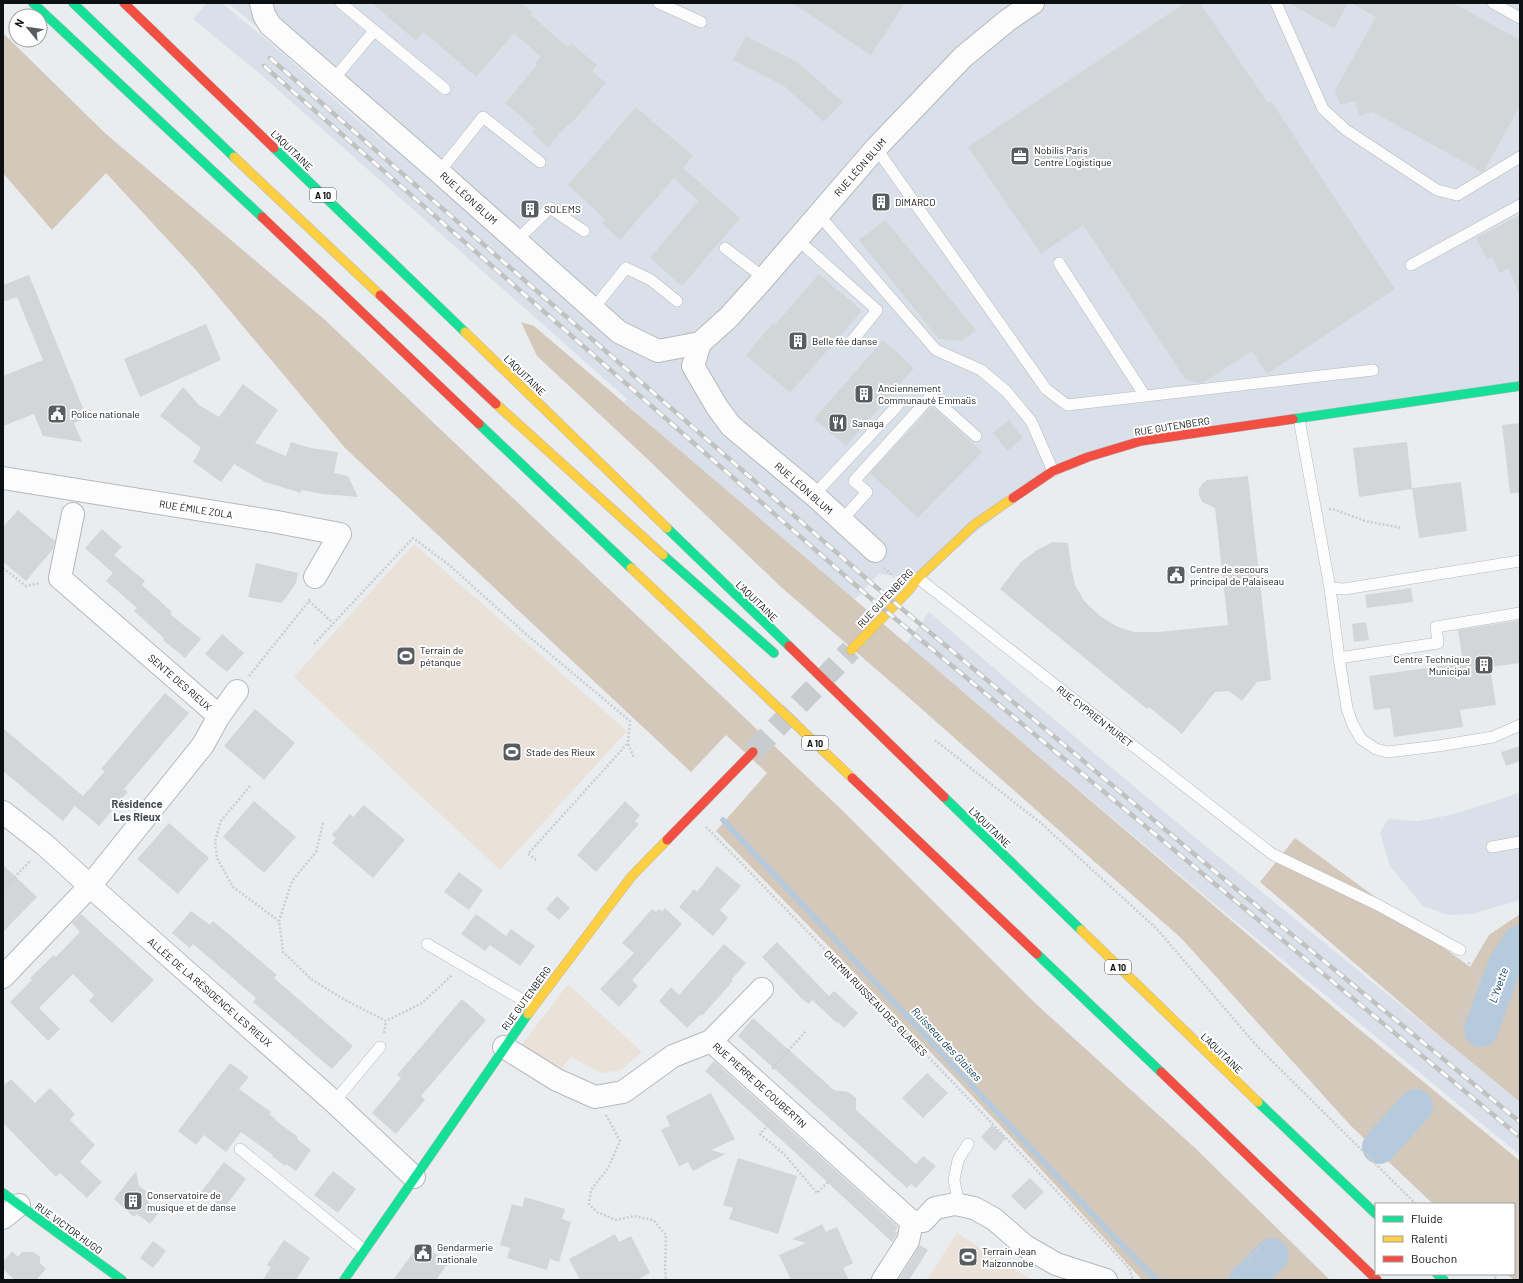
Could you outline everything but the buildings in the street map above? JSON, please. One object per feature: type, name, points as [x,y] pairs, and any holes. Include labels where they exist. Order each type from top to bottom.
[{"type":"main road","name":"A 10","points":[[33,3],[264,219],[1284,1189],[1377,1280]]},
{"type":"main road","points":[[73,3],[368,284],[527,432],[778,657]]},
{"type":"main road","name":"L'AQUITAINE","points":[[124,3],[522,387],[1289,1132],[1375,1213]]},
{"type":"main road","name":"RUE GUTENBERG","points":[[851,650],[909,590],[918,578],[975,524],[1053,471],[1088,457],[1141,442],[1520,386]]},
{"type":"main road","points":[[832,701],[862,718]]},
{"type":"main road","name":"RUE GUTENBERG","points":[[344,1280],[533,1006],[631,876],[753,752]]},
{"type":"main road","name":"RUE VICTOR HUGO","points":[[8,1205],[122,1280]]},
{"type":"street","name":"RUE LÉON BLUM","points":[[261,3],[264,15],[270,25],[439,172],[619,332],[658,351],[700,343],[728,318],[798,240],[876,148],[963,57],[1008,20],[1033,3]]},
{"type":"street","name":"RUE LÉON BLUM","points":[[700,343],[693,366],[717,407],[732,426],[814,496],[875,551]]},
{"type":"street","name":"RUE ÉMILE ZOLA","points":[[3,478],[270,521],[340,534],[315,577]]},
{"type":"street","points":[[60,578],[73,514]]},
{"type":"street","name":"SENTE DES RIEUX","points":[[3,977],[90,886],[203,745],[219,716],[60,578]]},
{"type":"street","points":[[219,716],[237,691]]},
{"type":"street","name":"ALLÉE DE LA RÉSIDENCE LES RIEUX","points":[[3,812],[45,845],[334,1102],[414,1177]]},
{"type":"street","points":[[711,1041],[762,990]]},
{"type":"street","name":"RUE PIERRE DE COUBERTIN","points":[[595,1097],[623,1092],[673,1056],[711,1041],[912,1222]]},
{"type":"street","points":[[504,1047],[557,1080],[595,1097]]},
{"type":"street","points":[[883,1280],[908,1241],[912,1222],[923,1221],[935,1208],[955,1204],[974,1208],[994,1219],[1025,1246],[1056,1264],[1106,1280]]},
{"type":"lane","points":[[341,3],[445,89]]},
{"type":"lane","points":[[659,3],[701,22]]},
{"type":"lane","points":[[1276,3],[1324,109],[1346,130],[1437,190],[1457,195],[1520,157]]},
{"type":"lane","points":[[1493,3],[1520,18]]},
{"type":"lane","points":[[333,80],[374,30]]},
{"type":"lane","points":[[439,172],[483,117],[540,162]]},
{"type":"lane","points":[[876,148],[1046,389],[1067,405],[1373,370]]},
{"type":"lane","points":[[1411,265],[1520,204]]},
{"type":"lane","points":[[516,241],[550,208],[584,231]]},
{"type":"lane","points":[[819,215],[936,350],[981,370],[1006,391],[1031,421],[1053,471]]},
{"type":"lane","points":[[798,240],[877,310],[852,341]]},
{"type":"lane","points":[[725,248],[764,278]]},
{"type":"lane","points":[[1059,263],[1145,396]]},
{"type":"lane","points":[[593,309],[626,268],[651,280],[677,301]]},
{"type":"lane","points":[[841,520],[867,492],[854,481],[931,396],[976,436]]},
{"type":"lane","points":[[814,496],[898,405]]},
{"type":"lane","points":[[1299,418],[1330,588],[1347,708],[1352,723],[1361,739],[1376,749],[1387,752],[1438,746],[1493,737],[1520,725]]},
{"type":"lane","points":[[1330,588],[1344,589],[1520,561]]},
{"type":"lane","name":"RUE CYPRIEN MURET","points":[[918,578],[1272,854],[1378,905],[1460,950]]},
{"type":"lane","points":[[1339,658],[1438,643],[1436,626],[1520,613]]},
{"type":"lane","points":[[1492,847],[1520,842]]},
{"type":"lane","points":[[427,944],[533,1006]]},
{"type":"lane","points":[[334,1102],[380,1047]]},
{"type":"lane","points":[[959,1205],[954,1180],[958,1160],[968,1144]]},
{"type":"lane","points":[[240,1149],[364,1250]]},
{"type":"path","points":[[1315,507],[1336,510],[1365,521],[1402,528]]},
{"type":"path","points":[[314,644],[413,538],[448,564],[526,634],[630,721],[628,743],[634,758]]},
{"type":"path","points":[[3,568],[26,586],[60,578]]},
{"type":"path","points":[[237,691],[309,601],[333,623]]},
{"type":"path","points":[[935,740],[1042,824],[1157,929],[1256,1044],[1415,1203]]},
{"type":"path","points":[[536,860],[528,854],[628,743]]},
{"type":"path","points":[[250,786],[221,821],[215,841],[217,858],[233,887],[279,921]]},
{"type":"path","name":"CHEMIN RUISSEAU DES GLAISES","points":[[693,814],[1059,1194],[1128,1268],[1133,1280]]},
{"type":"path","points":[[323,823],[316,852],[292,881],[279,921],[284,952],[311,979],[345,1000],[386,1021],[422,1003],[462,964]]},
{"type":"path","points":[[3,888],[45,845]]},
{"type":"path","points":[[1458,1028],[1480,978],[1460,950]]},
{"type":"path","points":[[759,1084],[806,1032]]},
{"type":"path","points":[[1365,1129],[1395,1095]]},
{"type":"path","points":[[595,1097],[612,1124],[620,1141],[608,1168],[591,1190],[589,1204],[597,1212],[616,1220],[634,1216],[653,1220],[666,1235],[666,1280]]},
{"type":"path","points":[[784,1107],[760,1134],[784,1154],[817,1193],[846,1163]]},
{"type":"path","points":[[1224,1280],[1263,1244]]},
{"type":"shaded area","points":[[207,3],[222,3],[279,50],[408,165],[274,41],[228,3],[1520,3],[1520,386],[1141,441],[1053,471],[918,578],[879,574],[853,601],[624,402],[627,399],[260,74],[193,19]]},
{"type":"shaded area","points":[[3,33],[8,38],[8,48],[18,48],[106,134],[324,319],[842,810],[1036,1004],[1194,1147],[1330,1280],[1142,1280],[985,1109],[716,831],[767,773],[726,735],[691,772],[345,448],[195,269],[106,173],[52,230],[3,173]]},
{"type":"shaded area","points":[[521,322],[534,326],[1348,1020],[1520,1161],[1520,1280],[1514,1280],[1508,1275],[1515,1275],[1515,1203],[1432,1203],[1350,1125],[1181,938],[781,587],[537,356]]},
{"type":"shaded area","points":[[414,544],[627,731],[500,870],[294,677]]},
{"type":"shaded area","points":[[929,612],[1186,830],[1520,1102],[1520,1155],[1218,907],[906,644]]},
{"type":"shaded area","points":[[1520,792],[1520,900],[1472,914],[1448,915],[1423,906],[1390,866],[1380,833],[1388,819],[1418,821],[1450,815]]},
{"type":"shaded area","points":[[1295,838],[1470,967],[1489,935],[1520,914],[1520,1102],[1437,1034],[1260,882]]},
{"type":"shaded area","points":[[568,984],[642,1052],[621,1070],[601,1073],[571,1057],[562,1068],[521,1046]]},
{"type":"shaded area","name":"Terrain Jean Maizonnobe","points":[[957,1233],[1032,1280],[927,1280]]},
{"type":"waterway","name":"Ruisseau des Glaises","points":[[723,820],[1115,1238],[1156,1279],[1159,1280]]},
{"type":"waterway","name":"L'Yvette","points":[[1481,1030],[1505,964],[1520,942]]},
{"type":"waterway","name":"L'Yvette","points":[[1379,1147],[1416,1106]]},
{"type":"waterway","name":"L'Yvette","points":[[1246,1280],[1272,1255]]},
{"type":"tunnel","points":[[753,752],[851,650]]},
{"type":"railway","points":[[270,58],[876,587],[1218,874],[1520,1122]]},
{"type":"railway","points":[[264,66],[868,596],[1520,1137]]},
{"type":"traffic: fast","points":[[33,3],[262,217]]},
{"type":"traffic: fast","points":[[73,3],[234,157]]},
{"type":"traffic: fast","points":[[274,148],[465,332]]},
{"type":"traffic: fast","points":[[1293,419],[1520,386]]},
{"type":"traffic: fast","points":[[479,424],[631,568]]},
{"type":"traffic: fast","points":[[667,528],[789,646]]},
{"type":"traffic: fast","points":[[663,555],[774,653]]},
{"type":"traffic: fast","points":[[944,797],[1081,930]]},
{"type":"traffic: fast","points":[[1037,954],[1161,1072]]},
{"type":"traffic: fast","points":[[344,1280],[528,1014]]},
{"type":"traffic: fast","points":[[1258,1102],[1375,1213]]},
{"type":"traffic: fast","points":[[3,1193],[122,1280]]},
{"type":"traffic: fast","points":[[1438,1275],[1444,1280]]},
{"type":"traffic: slow","points":[[234,157],[380,295]]},
{"type":"traffic: slow","points":[[465,332],[667,528]]},
{"type":"traffic: slow","points":[[496,404],[663,555]]},
{"type":"traffic: slow","points":[[851,650],[909,590],[918,578],[975,524],[1013,498]]},
{"type":"traffic: slow","points":[[631,568],[852,778]]},
{"type":"traffic: slow","points":[[528,1014],[631,877],[667,840]]},
{"type":"traffic: slow","points":[[1081,930],[1258,1102]]},
{"type":"traffic: jam","points":[[124,3],[274,148]]},
{"type":"traffic: jam","points":[[262,217],[479,424]]},
{"type":"traffic: jam","points":[[380,295],[496,404]]},
{"type":"traffic: jam","points":[[1013,498],[1053,471],[1088,457],[1141,441],[1293,419]]},
{"type":"traffic: jam","points":[[789,646],[944,797]]},
{"type":"traffic: jam","points":[[667,840],[753,752]]},
{"type":"traffic: jam","points":[[852,778],[1037,954]]},
{"type":"traffic: jam","points":[[1161,1072],[1377,1280]]},
{"type":"place","name":"Nobilis Paris Centre Logistique","points":[[1020,156]]},
{"type":"place","name":"DIMARCO","points":[[881,202]]},
{"type":"place","name":"SOLEMS","points":[[530,209]]},
{"type":"place","name":"Belle fée danse","points":[[798,341]]},
{"type":"place","name":"Anciennement Communauté Emmaüs","points":[[864,394]]},
{"type":"place","name":"Police nationale","points":[[57,414]]},
{"type":"place","name":"Sanaga","points":[[838,423]]},
{"type":"place","name":"Centre de secours principal de Palaiseau","points":[[1176,575]]},
{"type":"place","name":"Terrain de pétanque","points":[[406,656]]},
{"type":"place","name":"Centre Technique Municipal","points":[[1484,665]]},
{"type":"place","name":"Stade des Rieux","points":[[512,752]]},
{"type":"place","name":"Conservatoire de musique et de danse","points":[[133,1201]]},
{"type":"place","name":"Gendarmerie nationale","points":[[423,1253]]},
{"type":"place","name":"Terrain Jean Maizonnobe","points":[[968,1257]]},
{"type":"district","name":"Résidence Les Rieux","points":[[137,809]]}]
